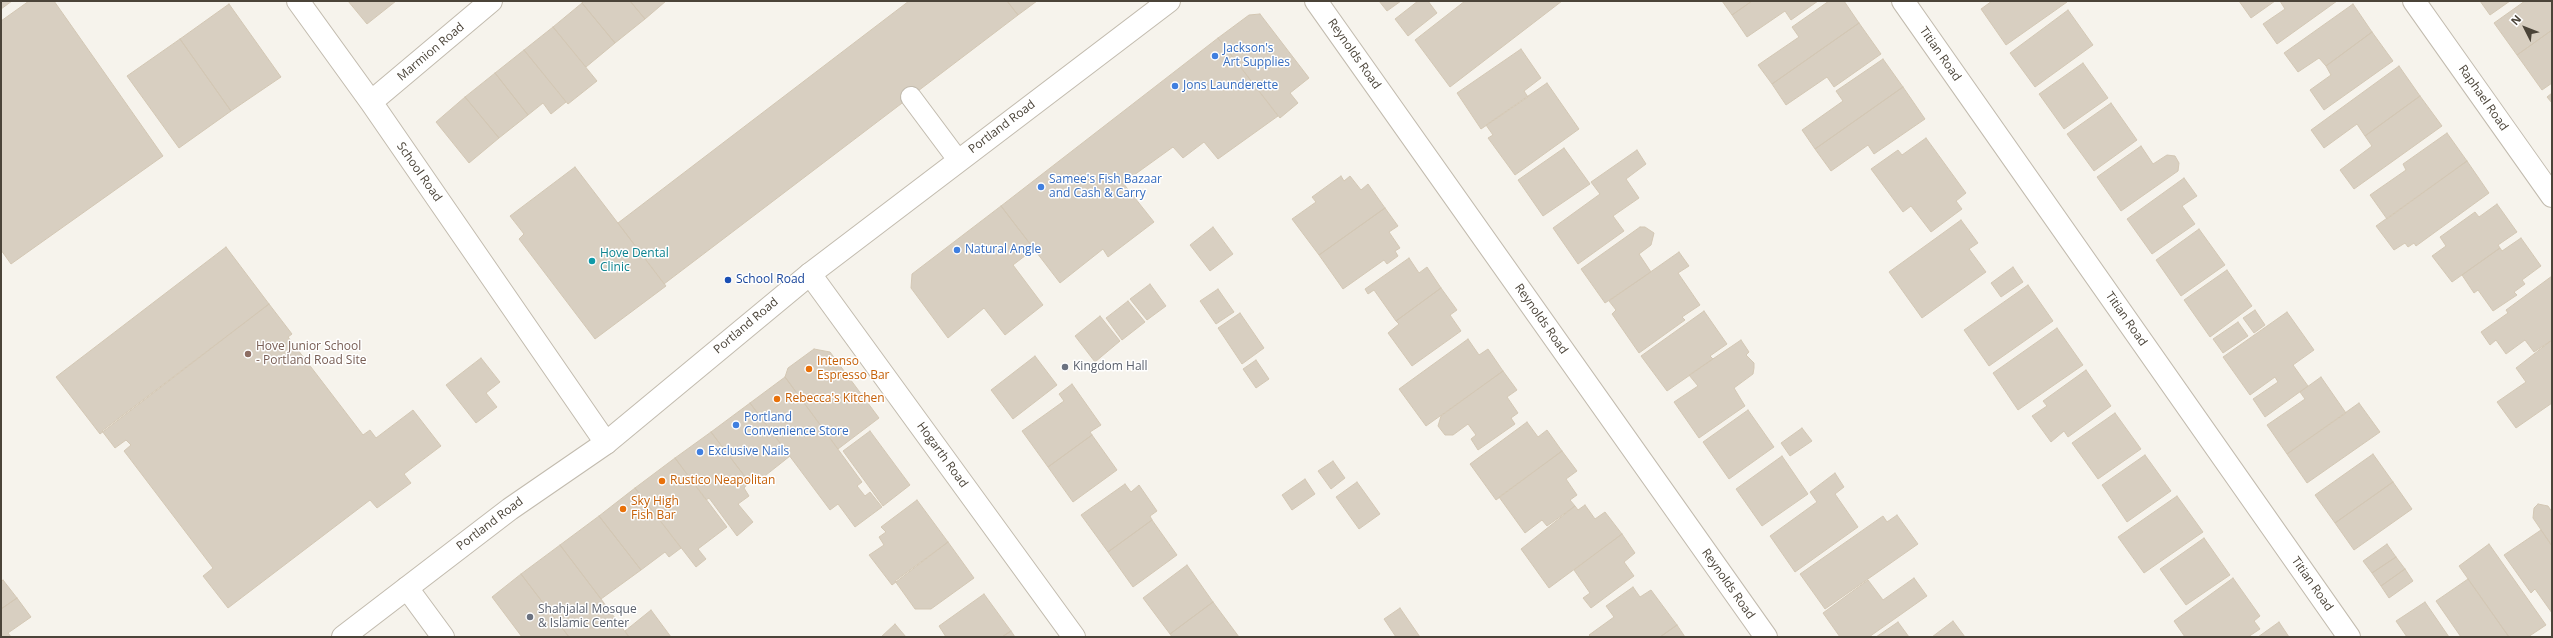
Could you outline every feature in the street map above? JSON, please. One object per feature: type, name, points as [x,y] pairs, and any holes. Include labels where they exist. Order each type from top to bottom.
[{"type":"street","name":"School Road","points":[[298,1],[371,102],[606,442]]},
{"type":"street","name":"Marmion Road","points":[[371,102],[491,1]]},
{"type":"street","name":"Portland Road","points":[[344,637],[510,509],[606,442],[810,274],[1169,1]]},
{"type":"street","name":"Reynolds Road","points":[[1316,1],[1766,637]]},
{"type":"street","name":"Titian Road","points":[[1903,1],[2349,637]]},
{"type":"street","name":"Raphael Road","points":[[2414,1],[2552,196]]},
{"type":"street","name":"Hogarth Road","points":[[810,274],[1074,637]]},
{"type":"street","points":[[407,588],[443,637]]},
{"type":"lane","points":[[911,97],[958,160]]},
{"type":"building","points":[[1,1],[12,1],[1,9]]},
{"type":"building","points":[[29,1],[54,1],[163,156],[11,264],[1,250],[1,21]]},
{"type":"building","points":[[348,1],[396,1],[367,24]]},
{"type":"building","points":[[584,1],[630,1],[645,19],[615,43],[582,3]]},
{"type":"building","points":[[630,1],[666,1],[645,19]]},
{"type":"building","points":[[909,1],[1007,1],[1018,15],[664,284],[618,223]]},
{"type":"building","points":[[1007,1],[1037,1],[1018,15]]},
{"type":"building","points":[[1379,1],[1401,1],[1387,11]]},
{"type":"building","points":[[1418,1],[1428,1],[1437,13],[1408,36],[1395,19]]},
{"type":"building","points":[[1465,1],[1562,1],[1450,87],[1415,40]]},
{"type":"building","points":[[1722,1],[1752,1],[1732,15]]},
{"type":"building","points":[[1752,1],[1818,1],[1791,20],[1785,11],[1747,37],[1732,15]]},
{"type":"building","points":[[1829,1],[1844,1],[1859,23],[1772,84],[1758,65],[1799,37],[1792,27]]},
{"type":"building","points":[[1992,1],[2067,2],[2006,45],[1981,9]]},
{"type":"building","points":[[2239,1],[2275,1],[2251,18]]},
{"type":"building","points":[[2280,1],[2337,1],[2277,44],[2263,24],[2285,9]]},
{"type":"building","points":[[2480,1],[2510,1],[2490,15]]},
{"type":"building","points":[[2525,1],[2552,1],[2552,30],[2517,55],[2494,23]]},
{"type":"building","points":[[582,3],[615,43],[586,67],[553,27]]},
{"type":"building","points":[[229,4],[281,77],[231,111],[180,39]]},
{"type":"building","points":[[2353,4],[2372,32],[2326,66],[2319,58],[2298,72],[2284,53]]},
{"type":"building","points":[[2068,10],[2093,45],[2035,87],[2010,53]]},
{"type":"building","points":[[1260,14],[1309,78],[1290,93],[1298,103],[1280,118],[1218,38],[1249,15]]},
{"type":"building","points":[[1859,23],[1881,54],[1834,87],[1827,77],[1786,105],[1772,84]]},
{"type":"building","points":[[553,27],[597,81],[568,104],[524,50]]},
{"type":"building","points":[[2552,30],[2552,83],[2542,90],[2517,55]]},
{"type":"building","points":[[2372,32],[2393,61],[2324,110],[2310,90],[2331,75],[2326,66]]},
{"type":"building","points":[[1218,38],[1278,116],[1218,159],[1204,142],[1183,158],[1173,147],[1123,183],[1154,222],[1108,257],[1103,249],[1060,283],[1001,206]]},
{"type":"building","points":[[180,39],[231,111],[179,148],[127,76]]},
{"type":"building","points":[[1521,49],[1541,78],[1524,91],[1528,97],[1481,129],[1457,93]]},
{"type":"building","points":[[524,50],[566,102],[551,114],[543,103],[528,115],[495,73]]},
{"type":"building","points":[[1883,59],[1903,87],[1815,149],[1802,130],[1843,101],[1836,91]]},
{"type":"building","points":[[2083,63],[2108,98],[2064,129],[2039,94]]},
{"type":"building","points":[[2399,66],[2420,96],[2365,136],[2357,124],[2324,148],[2311,130]]},
{"type":"building","points":[[495,73],[528,115],[499,138],[465,97]]},
{"type":"building","points":[[1547,83],[1579,129],[1515,175],[1488,138],[1493,135],[1486,125]]},
{"type":"building","points":[[1903,87],[1925,119],[1874,154],[1868,145],[1831,171],[1815,149]]},
{"type":"building","points":[[2552,93],[2552,103],[2547,97]]},
{"type":"building","points":[[2420,96],[2442,126],[2354,189],[2340,170],[2372,146],[2365,136]]},
{"type":"building","points":[[465,97],[499,138],[469,163],[436,122]]},
{"type":"building","points":[[2111,103],[2137,140],[2094,171],[2067,134]]},
{"type":"building","points":[[2447,133],[2467,161],[2387,219],[2370,195],[2406,170],[2403,164]]},
{"type":"building","points":[[1926,138],[1966,193],[1956,201],[1962,209],[1931,232],[1911,206],[1903,212],[1871,169],[1898,150],[1902,155]]},
{"type":"building","points":[[2141,146],[2153,164],[2167,155],[2175,156],[2179,163],[2178,171],[2121,211],[2097,177]]},
{"type":"building","points":[[1564,148],[1590,184],[1543,216],[1518,180]]},
{"type":"building","points":[[1637,150],[1646,164],[1626,179],[1639,198],[1613,216],[1624,231],[1578,264],[1553,228],[1600,194],[1591,182]]},
{"type":"building","points":[[2467,161],[2489,193],[2416,246],[2414,243],[2408,247],[2405,243],[2394,250],[2376,226]]},
{"type":"building","name":"Hove Dental Clinic","points":[[575,167],[666,286],[595,339],[519,239],[524,234],[510,216]]},
{"type":"building","points":[[1341,176],[1344,181],[1350,176],[1361,190],[1368,184],[1385,208],[1319,255],[1292,219],[1316,202],[1312,197]]},
{"type":"building","points":[[2184,178],[2197,196],[2182,206],[2195,224],[2152,254],[2127,219]]},
{"type":"building","points":[[2497,204],[2517,232],[2498,245],[2500,248],[2452,282],[2432,256],[2446,246],[2440,237],[2475,212],[2479,217]]},
{"type":"building","points":[[1001,206],[1034,249],[1013,265],[1043,305],[1005,335],[984,308],[948,338],[911,288],[912,274]]},
{"type":"building","points":[[1385,208],[1398,226],[1389,232],[1400,248],[1395,251],[1398,256],[1387,264],[1384,260],[1343,289],[1319,255]]},
{"type":"building","points":[[1961,220],[1978,243],[1969,249],[1986,272],[1922,318],[1889,272]]},
{"type":"building","points":[[1213,227],[1233,254],[1210,271],[1190,245]]},
{"type":"building","points":[[1640,227],[1645,227],[1654,233],[1651,245],[1639,254],[1651,272],[1605,303],[1581,269]]},
{"type":"building","points":[[2199,229],[2225,265],[2181,296],[2156,260]]},
{"type":"building","points":[[2521,238],[2541,266],[2522,280],[2525,284],[2514,292],[2517,295],[2493,311],[2478,290],[2474,293],[2462,275],[2500,248],[2502,251]]},
{"type":"building","points":[[226,247],[269,304],[100,434],[56,377]]},
{"type":"building","points":[[1679,252],[1689,266],[1678,273],[1700,305],[1682,317],[1685,320],[1639,353],[1612,314],[1616,310],[1609,301]]},
{"type":"building","points":[[1409,258],[1419,273],[1427,267],[1441,288],[1396,321],[1374,290],[1368,294],[1365,289]]},
{"type":"building","points":[[2013,267],[2023,282],[2001,297],[1991,283]]},
{"type":"building","points":[[2227,270],[2252,306],[2210,337],[2184,300]]},
{"type":"building","points":[[2552,276],[2552,340],[2534,352],[2525,340],[2506,354],[2496,340],[2490,345],[2481,332],[2508,313],[2506,310]]},
{"type":"building","points":[[1150,284],[1166,306],[1147,320],[1130,299]]},
{"type":"building","points":[[2028,285],[2053,321],[1989,366],[1964,330]]},
{"type":"building","points":[[1441,288],[1457,310],[1450,315],[1461,331],[1412,366],[1388,333],[1399,324],[1396,321]]},
{"type":"building","points":[[1218,289],[1234,312],[1216,324],[1200,301]]},
{"type":"building","points":[[1128,301],[1145,322],[1122,340],[1106,318]]},
{"type":"building","points":[[269,304],[292,334],[288,337],[363,435],[370,430],[376,438],[413,410],[441,446],[404,474],[411,483],[377,508],[370,500],[228,608],[203,576],[213,568],[124,451],[131,445],[126,440],[115,448],[102,431]]},
{"type":"building","points":[[2255,310],[2265,325],[2254,333],[2243,318]]},
{"type":"building","points":[[1704,311],[1727,344],[1710,356],[1713,359],[1667,391],[1641,356]]},
{"type":"building","points":[[2287,312],[2314,350],[2293,365],[2308,386],[2265,417],[2253,399],[2278,382],[2275,377],[2250,395],[2223,357]]},
{"type":"building","points":[[1240,313],[1264,348],[1242,364],[1218,328]]},
{"type":"building","points":[[1100,316],[1120,341],[1095,362],[1075,336]]},
{"type":"building","points":[[2238,322],[2248,336],[2223,353],[2213,339]]},
{"type":"building","points":[[2057,328],[2083,365],[2018,410],[1993,373]]},
{"type":"building","points":[[1468,339],[1479,355],[1488,349],[1503,371],[1426,426],[1399,389]]},
{"type":"building","points":[[1741,340],[1749,352],[1746,355],[1754,363],[1753,374],[1734,388],[1745,406],[1699,438],[1674,402],[1698,386],[1689,375]]},
{"type":"building","points":[[2552,340],[2552,403],[2516,428],[2497,402],[2526,382],[2516,368]]},
{"type":"building","points":[[814,349],[830,352],[879,418],[838,449],[785,377],[788,368]]},
{"type":"building","points":[[1035,356],[1057,385],[1013,419],[991,390]]},
{"type":"building","points":[[481,358],[500,382],[486,393],[497,407],[476,423],[446,385]]},
{"type":"building","points":[[1256,360],[1269,379],[1256,388],[1243,369]]},
{"type":"building","points":[[2086,370],[2111,406],[2068,437],[2064,431],[2051,442],[2032,416],[2047,406],[2043,401]]},
{"type":"building","points":[[1503,371],[1517,390],[1507,397],[1518,413],[1511,418],[1515,424],[1478,450],[1471,439],[1476,435],[1468,424],[1453,435],[1445,435],[1438,426],[1441,416]]},
{"type":"building","points":[[785,377],[862,482],[857,486],[865,496],[870,492],[882,507],[855,527],[838,504],[830,510],[750,403]]},
{"type":"building","points":[[2321,377],[2346,413],[2287,454],[2267,425],[2305,399],[2300,392]]},
{"type":"building","points":[[1072,384],[1101,425],[1090,432],[1092,435],[1048,467],[1022,431],[1064,401],[1059,394]]},
{"type":"building","points":[[750,403],[790,456],[756,483],[753,479],[749,482],[711,432]]},
{"type":"building","points":[[2359,403],[2380,432],[2307,483],[2287,454]]},
{"type":"building","points":[[1748,410],[1774,447],[1729,479],[1703,442]]},
{"type":"building","points":[[2115,413],[2141,449],[2098,479],[2072,443]]},
{"type":"building","points":[[1527,422],[1538,437],[1547,430],[1562,451],[1496,500],[1470,464]]},
{"type":"building","points":[[1802,428],[1812,441],[1790,456],[1781,443]]},
{"type":"building","points":[[870,431],[910,485],[883,506],[843,451]]},
{"type":"building","points":[[711,432],[749,482],[744,488],[749,496],[738,504],[753,522],[737,536],[709,498],[706,500],[675,458]]},
{"type":"building","points":[[1092,435],[1117,470],[1073,502],[1048,467]]},
{"type":"building","points":[[1562,451],[1577,471],[1566,479],[1577,495],[1570,500],[1575,506],[1547,526],[1542,520],[1525,533],[1499,497]]},
{"type":"building","points":[[2373,454],[2393,482],[2335,523],[2315,495]]},
{"type":"building","points":[[2145,455],[2171,491],[2127,522],[2102,485]]},
{"type":"building","points":[[1782,456],[1808,494],[1762,526],[1736,489]]},
{"type":"building","points":[[675,458],[727,527],[698,549],[706,559],[696,567],[635,488]]},
{"type":"building","points":[[1333,461],[1345,478],[1331,489],[1318,471]]},
{"type":"building","points":[[1835,473],[1844,487],[1835,494],[1858,527],[1795,572],[1770,536],[1817,502],[1810,492]]},
{"type":"building","points":[[1305,479],[1315,494],[1292,510],[1282,495]]},
{"type":"building","points":[[1357,482],[1380,514],[1359,529],[1336,497]]},
{"type":"building","points":[[2393,482],[2412,509],[2354,550],[2335,523]]},
{"type":"building","points":[[1125,484],[1131,492],[1139,485],[1157,511],[1150,516],[1152,520],[1108,552],[1081,515]]},
{"type":"building","points":[[635,488],[681,548],[669,557],[665,552],[641,570],[599,516]]},
{"type":"building","points":[[2177,496],[2203,532],[2144,573],[2118,537]]},
{"type":"building","points":[[917,500],[948,542],[892,585],[869,555],[884,545],[879,537],[886,532],[881,527]]},
{"type":"building","points":[[2538,504],[2548,506],[2552,512],[2552,546],[2533,518],[2534,508]]},
{"type":"building","points":[[1585,505],[1595,519],[1605,512],[1622,534],[1549,588],[1521,549],[1575,506],[1578,510]]},
{"type":"building","points":[[1897,515],[1918,544],[1825,609],[1800,574],[1883,516],[1887,522]]},
{"type":"building","points":[[599,516],[641,570],[601,599],[560,545]]},
{"type":"building","points":[[1152,520],[1177,555],[1133,587],[1108,552]]},
{"type":"building","points":[[2541,530],[2552,546],[2552,613],[2535,589],[2531,593],[2504,555]]},
{"type":"building","points":[[1622,534],[1635,553],[1624,562],[1634,576],[1591,608],[1583,598],[1590,593],[1574,570]]},
{"type":"building","points":[[2204,538],[2230,575],[2186,605],[2160,569]]},
{"type":"building","points":[[948,542],[974,578],[931,609],[915,609],[895,581]]},
{"type":"building","points":[[2387,544],[2396,557],[2372,573],[2363,561]]},
{"type":"building","points":[[2489,544],[2546,625],[2528,637],[2509,637],[2459,566]]},
{"type":"building","points":[[560,545],[629,637],[569,637],[521,574]]},
{"type":"building","points":[[2396,557],[2405,569],[2381,586],[2372,573]]},
{"type":"building","points":[[1187,565],[1213,602],[1170,634],[1143,598]]},
{"type":"building","points":[[2405,569],[2413,581],[2389,598],[2381,586]]},
{"type":"building","name":"Shahjalal Mosque & Islamic Center","points":[[521,574],[569,637],[522,637],[492,597]]},
{"type":"building","points":[[1914,578],[1927,596],[1869,637],[1840,637],[1823,613],[1868,580],[1883,600]]},
{"type":"building","points":[[2233,578],[2260,616],[2254,621],[2260,629],[2248,637],[2185,637],[2174,621]]},
{"type":"building","points":[[2468,579],[2509,637],[2461,637],[2436,601]]},
{"type":"building","points":[[3,580],[17,598],[1,609],[1,582]]},
{"type":"building","points":[[1633,587],[1640,597],[1651,590],[1677,625],[1660,637],[1591,637],[1589,635],[1614,617],[1606,606]]},
{"type":"building","points":[[984,594],[1011,631],[1002,637],[946,637],[939,626]]},
{"type":"building","points":[[17,598],[31,617],[8,633],[11,637],[1,637],[1,609]]},
{"type":"building","points":[[1213,602],[1239,637],[1172,637],[1170,634]]},
{"type":"building","points":[[2425,602],[2449,637],[2407,637],[2396,621]]},
{"type":"building","points":[[1400,608],[1420,637],[1396,637],[1384,619]]},
{"type":"building","points":[[651,610],[671,637],[629,637],[625,631]]},
{"type":"building","points":[[1953,621],[1965,637],[1932,637]]},
{"type":"building","points":[[1898,622],[1909,637],[1876,637]]},
{"type":"building","points":[[2279,622],[2289,637],[2258,637]]},
{"type":"building","points":[[895,624],[906,637],[881,637]]},
{"type":"building","points":[[1677,625],[1685,637],[1660,637]]},
{"type":"building","points":[[1011,631],[1015,637],[1002,637]]},
{"type":"place","name":"Jackson's Art Supplies","points":[[1215,56]]},
{"type":"place","name":"Jons Launderette","points":[[1175,86]]},
{"type":"place","name":"Samee's Fish Bazaar and Cash & Carry","points":[[1041,187]]},
{"type":"place","name":"Natural Angle","points":[[957,250]]},
{"type":"place","name":"Hove Dental Clinic","points":[[592,261]]},
{"type":"place","name":"School Road","points":[[728,280]]},
{"type":"place","name":"Hove Junior School - Portland Road Site","points":[[248,354]]},
{"type":"place","name":"Kingdom Hall","points":[[1065,367]]},
{"type":"place","name":"Intenso Espresso Bar","points":[[809,369]]},
{"type":"place","name":"Rebecca's Kitchen","points":[[777,399]]},
{"type":"place","name":"Portland Convenience Store","points":[[736,425]]},
{"type":"place","name":"Exclusive Nails","points":[[700,452]]},
{"type":"place","name":"Rustico Neapolitan","points":[[662,481]]},
{"type":"place","name":"Sky High Fish Bar","points":[[623,509]]},
{"type":"place","name":"Shahjalal Mosque & Islamic Center","points":[[530,617]]}]
